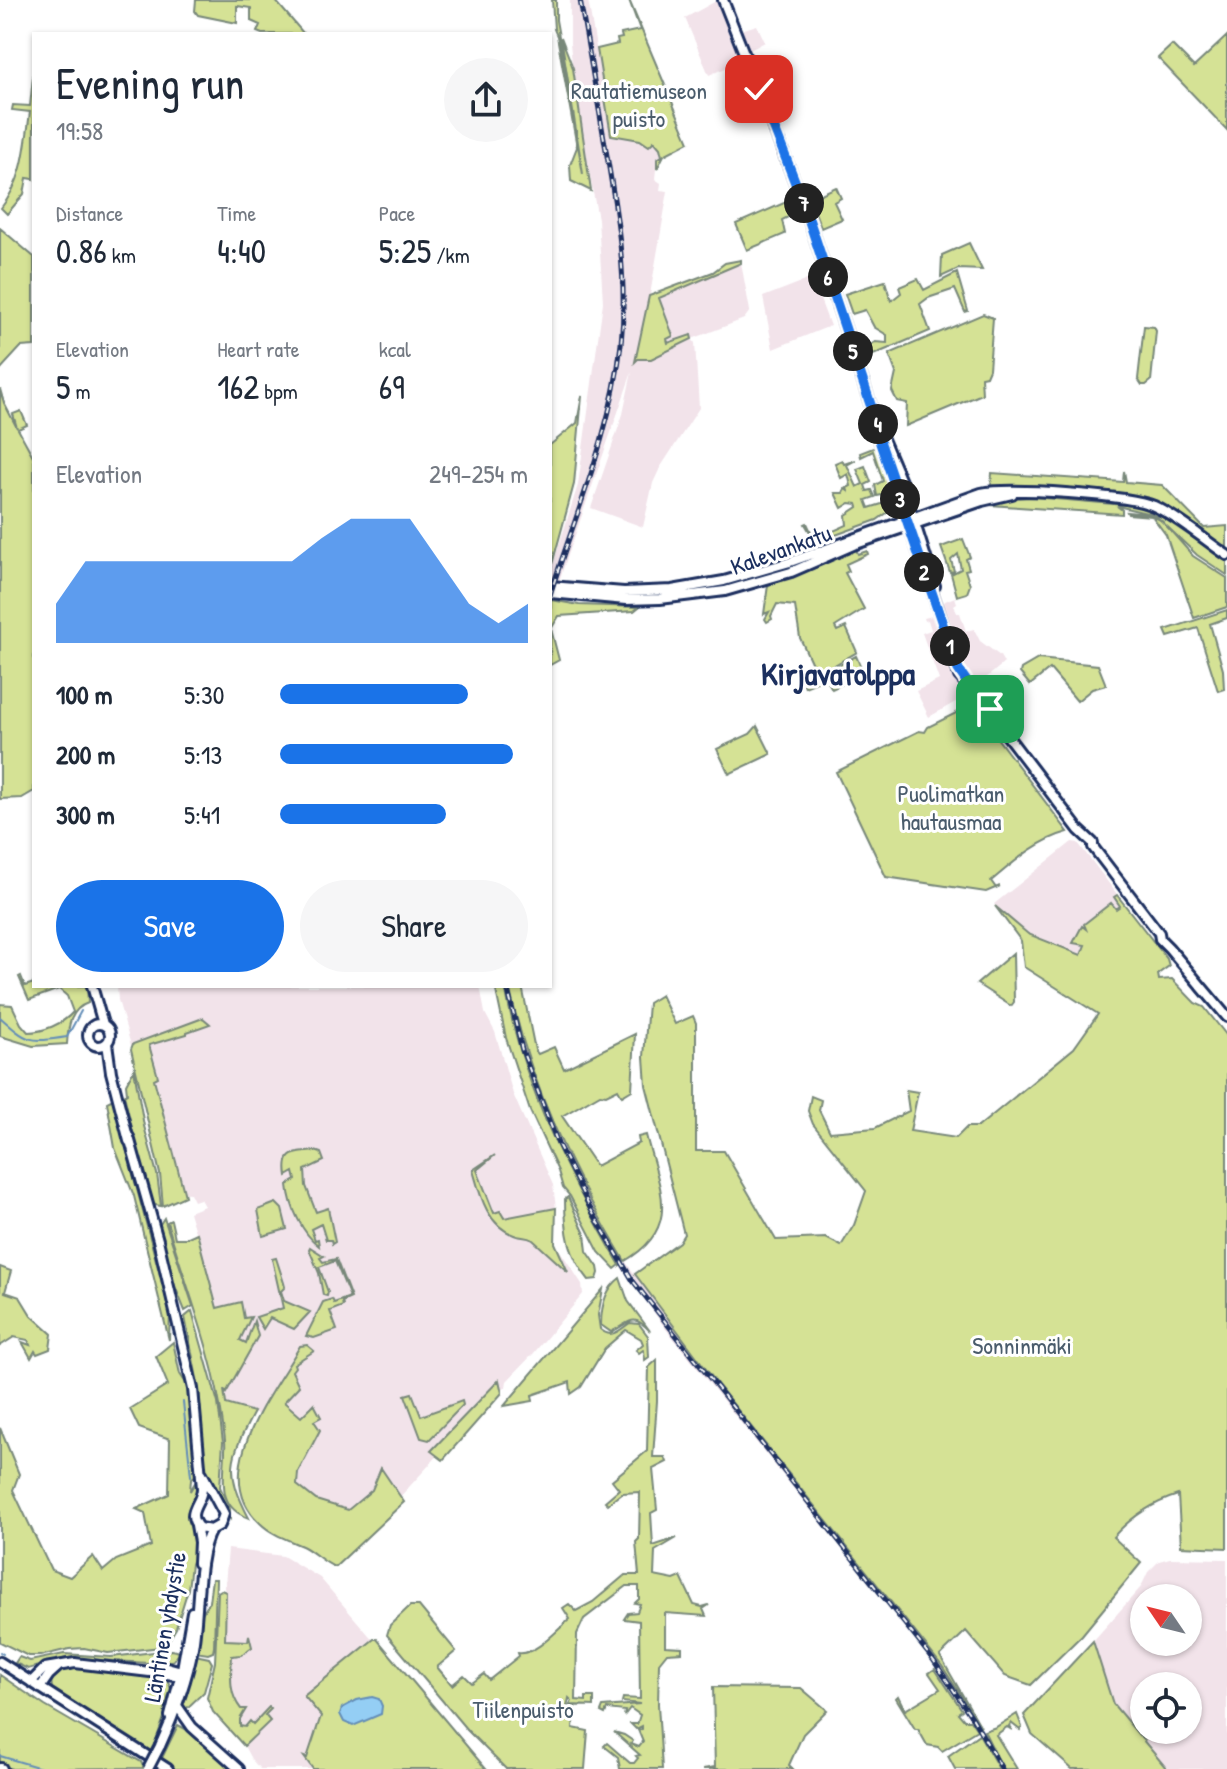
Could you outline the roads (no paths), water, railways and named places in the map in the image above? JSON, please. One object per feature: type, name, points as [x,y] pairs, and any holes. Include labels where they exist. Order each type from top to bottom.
[{"type":"main road","points":[[723,0],[804,205],[879,430],[880,442],[935,586],[938,609],[960,679],[990,713],[1086,842],[1159,933],[1160,939],[1227,1017]]},
{"type":"main road","name":"Kalevankatu","points":[[552,586],[624,592],[672,590],[724,581],[1018,492],[1119,498],[1143,503],[1166,513],[1227,555]]},
{"type":"main road","name":"Kalevankatu","points":[[552,593],[626,600],[725,591],[791,572],[911,522]]},
{"type":"main road","points":[[92,988],[98,1025]]},
{"type":"main road","points":[[98,1025],[110,1032],[107,1043],[111,1072],[129,1137],[134,1171],[153,1241],[162,1261],[193,1389],[202,1496],[192,1511],[196,1525],[211,1530],[220,1525],[222,1509],[202,1473]]},
{"type":"main road","points":[[98,1025],[88,1036],[111,1072]]},
{"type":"main road","points":[[95,1046],[107,1043]]},
{"type":"main road","points":[[199,1501],[218,1502]]},
{"type":"main road","name":"Läntinen yhdystie","points":[[148,1769],[178,1707],[198,1561],[196,1525]]},
{"type":"main road","name":"Läntinen yhdystie","points":[[164,1736],[194,1644],[203,1559],[211,1530]]},
{"type":"main road","points":[[0,1662],[168,1769]]},
{"type":"main road","points":[[40,1688],[49,1675],[63,1664]]},
{"type":"main road","points":[[31,1682],[40,1671],[63,1664],[183,1673]]},
{"type":"main road","points":[[178,1707],[192,1727],[239,1769]]},
{"type":"main road","points":[[173,1718],[192,1727]]},
{"type":"water","points":[[372,1697],[379,1699],[381,1714],[353,1726],[344,1722],[340,1714],[342,1708]]},
{"type":"waterway","points":[[0,1017],[23,1036],[44,1040],[67,1037],[81,1011]]},
{"type":"waterway","points":[[183,1402],[191,1476]]},
{"type":"waterway","points":[[0,1756],[41,1768]]},
{"type":"railway","points":[[552,589],[610,408],[623,319],[617,222],[580,0]]},
{"type":"railway","points":[[507,988],[522,1050],[558,1144],[590,1208],[633,1281],[934,1661],[1002,1769]]},
{"type":"district","name":"Kirjavatolppa","points":[[838,674]]},
{"type":"park label","name":"Rautatiemuseon puisto","points":[[639,105]]},
{"type":"park label","name":"Puolimatkan hautausmaa","points":[[951,808]]},
{"type":"park label","name":"Sonninmäki","points":[[1022,1346]]},
{"type":"park label","name":"Tiilenpuisto","points":[[523,1710]]}]
